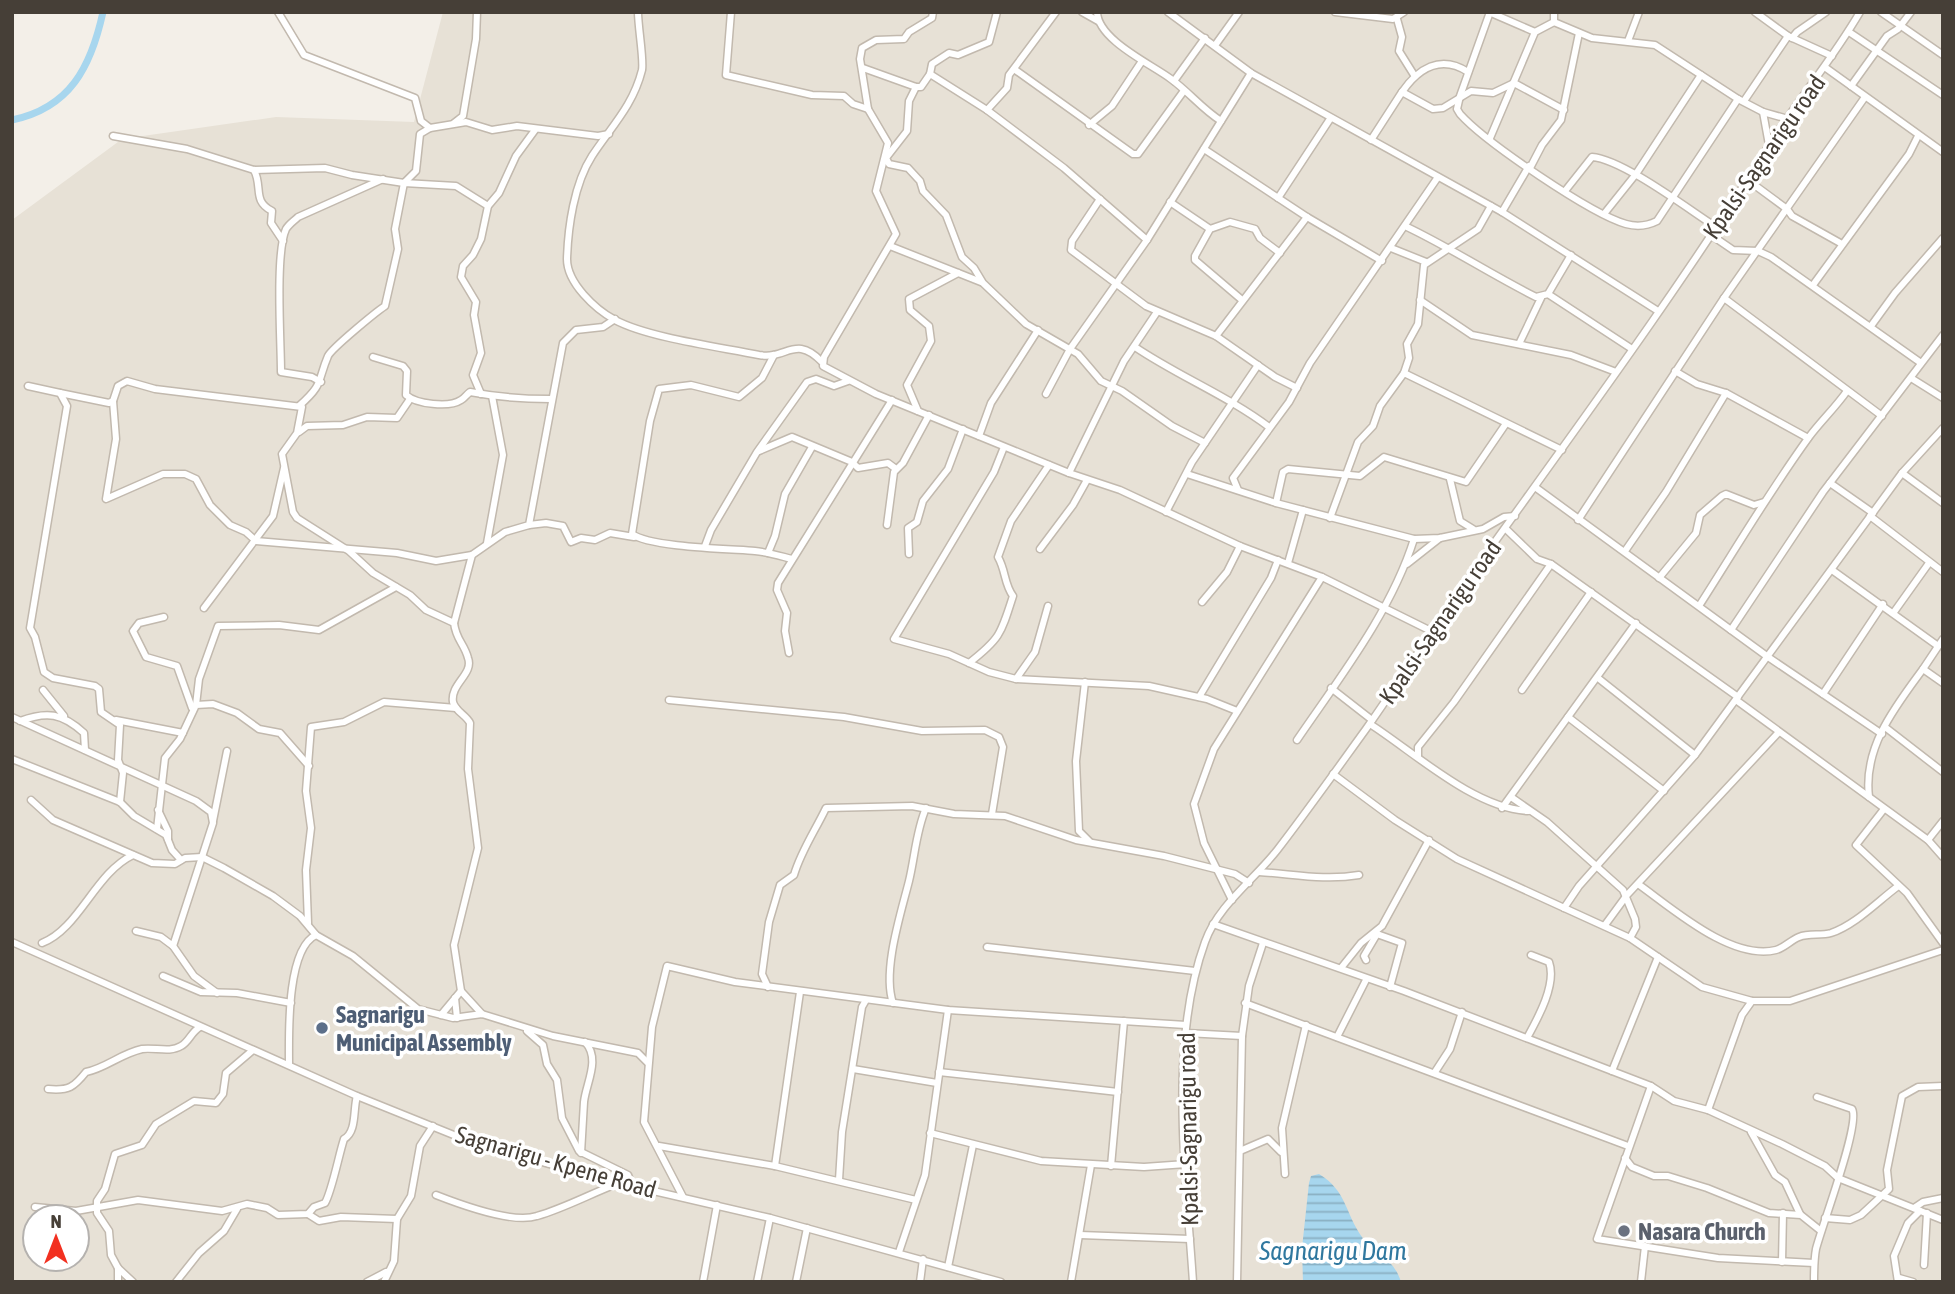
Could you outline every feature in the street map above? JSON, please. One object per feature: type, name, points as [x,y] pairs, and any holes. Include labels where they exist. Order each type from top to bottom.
[{"type":"street","points":[[278,12],[304,55],[415,98],[421,121],[429,128]]},
{"type":"street","points":[[453,124],[463,116],[476,39],[477,12]]},
{"type":"street","points":[[638,12],[638,42],[643,67],[629,108],[590,158],[576,199],[567,260],[568,270],[577,287],[615,320],[761,355],[774,355],[801,348],[813,353],[830,373],[1004,447],[1120,490],[1240,546],[1322,577],[1433,632]]},
{"type":"street","points":[[731,12],[726,75],[812,95],[844,96],[853,104],[868,109]]},
{"type":"street","points":[[822,362],[896,234],[876,191],[888,143],[868,109],[863,48],[876,40],[904,39],[909,32],[932,18],[933,12]]},
{"type":"street","points":[[863,68],[921,87],[930,74],[932,64],[948,53],[958,55],[989,42],[997,12]]},
{"type":"street","points":[[987,110],[1007,88],[1014,69],[1056,12]]},
{"type":"street","points":[[1082,12],[1098,21],[1142,61],[1174,81],[1183,92],[1220,121]]},
{"type":"street","points":[[1097,12],[1098,21]]},
{"type":"street","points":[[1168,12],[1216,44],[1251,74],[1502,212],[1658,311]]},
{"type":"street","points":[[1216,44],[1239,12]]},
{"type":"street","points":[[1335,12],[1397,19]]},
{"type":"street","points":[[1397,19],[1404,12]]},
{"type":"street","points":[[1535,32],[1489,12],[1457,109],[1549,183],[1629,225],[1647,226],[1657,221],[1741,100],[1790,37],[1826,12]]},
{"type":"street","points":[[1554,12],[1554,22]]},
{"type":"street","points":[[1628,41],[1639,12]]},
{"type":"street","points":[[1755,12],[1790,37],[1832,56]]},
{"type":"street","name":"Kpalsi-Sagnarigu road","points":[[1193,1282],[1186,1164],[1186,1024],[1195,971],[1213,924],[1258,872],[1371,722],[1749,181],[1769,145],[1826,68],[1860,12]]},
{"type":"street","points":[[1881,12],[1943,55]]},
{"type":"street","points":[[1851,86],[1887,36],[1911,12]]},
{"type":"street","points":[[1397,19],[1402,37],[1399,51],[1414,75]]},
{"type":"street","points":[[1490,138],[1535,32],[1554,22]]},
{"type":"street","points":[[1554,22],[1592,38],[1655,45],[1741,100],[1763,112],[1788,119]]},
{"type":"street","points":[[1849,32],[1943,95]]},
{"type":"street","points":[[1502,212],[1542,145],[1559,126],[1579,33]]},
{"type":"street","points":[[1174,81],[1205,38]]},
{"type":"street","points":[[1089,125],[1112,106],[1142,61]]},
{"type":"street","points":[[1371,140],[1414,75],[1440,65],[1461,67],[1468,72]]},
{"type":"street","points":[[1826,68],[1943,152]]},
{"type":"street","points":[[1014,69],[1127,152],[1138,154],[1183,92]]},
{"type":"street","points":[[930,74],[987,110],[1100,199],[1147,240]]},
{"type":"street","points":[[1046,394],[1070,349],[1147,240],[1251,74]]},
{"type":"street","points":[[1604,214],[1636,174],[1701,75]]},
{"type":"street","points":[[1402,92],[1433,109],[1443,108],[1474,90],[1493,93],[1514,83]]},
{"type":"street","points":[[1514,83],[1563,110]]},
{"type":"street","points":[[886,158],[907,131],[909,101],[916,87]]},
{"type":"street","points":[[1578,520],[1675,370],[1865,97]]},
{"type":"street","points":[[1763,112],[1769,145]]},
{"type":"street","points":[[1278,198],[1330,119]]},
{"type":"street","points":[[299,406],[321,382],[329,353],[357,331],[368,316],[385,306],[398,249],[395,229],[404,183],[416,171],[420,134],[429,128],[467,122],[492,130],[517,127],[609,134]]},
{"type":"street","points":[[481,394],[473,375],[481,353],[474,315],[476,302],[461,276],[463,265],[473,256],[481,239],[488,206],[499,193],[516,156],[535,130]]},
{"type":"street","points":[[113,136],[187,149],[254,170],[324,167],[352,175],[404,183],[456,186],[488,206]]},
{"type":"street","points":[[1813,285],[1909,154],[1918,136]]},
{"type":"street","points":[[1204,149],[1307,217],[1382,261]]},
{"type":"street","points":[[1565,191],[1592,157],[1611,161],[1636,174],[1716,227]]},
{"type":"street","points":[[886,158],[889,164],[908,168],[920,181],[923,191],[946,215],[962,257],[983,283],[1026,324],[1070,349],[1084,360],[1101,381],[1122,391],[1171,426],[1205,443]]},
{"type":"street","points":[[254,170],[260,181],[258,200],[261,206],[272,211],[271,223],[283,241]]},
{"type":"street","points":[[1238,490],[1233,478],[1297,388],[1310,363],[1407,227],[1438,177]]},
{"type":"street","points":[[321,382],[312,377],[281,372],[283,241],[287,226],[298,217],[384,179]]},
{"type":"street","points":[[1749,181],[1787,209],[1792,216],[1842,244]]},
{"type":"street","points":[[1100,199],[1069,248],[1157,312],[1216,336],[1297,388]]},
{"type":"street","points":[[1170,202],[1210,229]]},
{"type":"street","points":[[1391,248],[1426,262],[1452,249],[1459,239],[1478,229],[1491,206]]},
{"type":"street","points":[[1216,336],[1307,217]]},
{"type":"street","points":[[1242,300],[1195,260],[1210,229],[1221,223],[1247,225],[1280,253]]},
{"type":"street","points":[[1407,227],[1452,249],[1486,273],[1545,296],[1632,349]]},
{"type":"street","points":[[1711,235],[1733,250],[1758,251],[1813,285],[1921,363]]},
{"type":"street","points":[[1871,326],[1895,293],[1943,238]]},
{"type":"street","points":[[890,246],[983,283]]},
{"type":"street","points":[[1519,344],[1571,255]]},
{"type":"street","points":[[1330,518],[1358,442],[1373,426],[1380,406],[1404,373],[1409,358],[1405,349],[1418,324],[1426,262]]},
{"type":"street","points":[[918,411],[907,386],[931,341],[929,326],[910,310],[909,299],[958,273]]},
{"type":"street","points":[[1724,298],[1882,416]]},
{"type":"street","points":[[1420,300],[1472,335],[1571,355],[1616,372]]},
{"type":"street","points":[[1069,473],[1111,386],[1157,312]]},
{"type":"street","points":[[530,524],[550,399],[566,337],[576,330],[603,327],[615,320]]},
{"type":"street","points":[[979,436],[991,404],[1038,330]]},
{"type":"street","points":[[1731,630],[1830,483],[1943,335]]},
{"type":"street","points":[[1135,347],[1230,404],[1250,412],[1269,427]]},
{"type":"street","points":[[636,537],[632,534],[631,525],[650,421],[659,389],[691,385],[739,397],[762,378],[774,355]]},
{"type":"street","points":[[373,357],[403,366],[407,371],[405,395],[410,399],[443,404],[461,401],[470,392],[550,399]]},
{"type":"street","points":[[1166,512],[1205,443],[1258,365]]},
{"type":"street","points":[[1675,370],[1697,384],[1726,393],[1808,438]]},
{"type":"street","points":[[1404,373],[1562,450]]},
{"type":"street","points":[[1910,378],[1943,398]]},
{"type":"street","points":[[705,547],[711,530],[757,452],[807,382],[816,379],[834,386],[848,381]]},
{"type":"street","points":[[299,406],[155,389],[127,382],[118,386],[113,401],[116,439],[106,499],[163,474],[186,474],[196,479],[210,505],[230,525],[246,532],[256,541],[397,553],[436,561],[472,555],[505,532],[530,524],[546,523],[563,526],[571,542],[581,538],[595,540],[610,533],[768,553],[792,559]]},
{"type":"street","points":[[28,386],[105,403],[113,401]]},
{"type":"street","points":[[1699,606],[1753,524],[1763,502],[1808,438],[1847,391]]},
{"type":"street","points":[[60,393],[66,401],[66,426],[29,622],[44,672],[53,678],[95,686],[99,689],[101,712],[114,720],[122,730],[118,760],[122,767],[120,802]]},
{"type":"street","points":[[1625,551],[1666,492],[1726,393]]},
{"type":"street","points":[[487,543],[503,455],[492,396]]},
{"type":"street","points":[[297,433],[307,426],[343,425],[367,417],[397,418],[410,399]]},
{"type":"street","points":[[789,653],[785,631],[786,608],[777,590],[792,559],[892,400]]},
{"type":"street","points":[[299,406],[302,409],[302,420],[297,433],[282,454],[293,512],[297,518],[349,551],[373,573],[410,595],[426,610],[454,623]]},
{"type":"street","points":[[887,525],[896,469],[903,463],[929,415]]},
{"type":"street","points":[[1276,503],[1283,472],[1288,469],[1360,475],[1384,457],[1408,467],[1429,469],[1450,479],[1466,482],[1506,425]]},
{"type":"street","points":[[1564,908],[1596,867],[1695,755],[1902,473],[1943,428]]},
{"type":"street","points":[[909,554],[908,528],[916,522],[923,501],[948,469],[963,429]]},
{"type":"street","points":[[757,452],[789,437],[852,462],[858,468],[888,463],[896,469]]},
{"type":"street","points":[[768,553],[785,494],[812,447]]},
{"type":"street","points":[[1004,447],[994,472],[894,639],[1016,679],[1149,686],[1199,696],[1237,711]]},
{"type":"street","points":[[969,663],[996,642],[1007,615],[1013,596],[1005,585],[1004,568],[998,557],[1011,521],[1049,465]]},
{"type":"street","points":[[204,608],[273,516],[284,466]]},
{"type":"street","points":[[1902,473],[1943,503]]},
{"type":"street","points":[[1187,474],[1276,503],[1414,539],[1440,538],[1483,529],[1504,517],[1515,516]]},
{"type":"street","points":[[1450,479],[1460,521],[1473,529]]},
{"type":"street","points":[[1041,549],[1087,480]]},
{"type":"street","points":[[1830,483],[1943,572]]},
{"type":"street","points":[[1535,488],[1768,657],[1883,730],[1943,772]]},
{"type":"street","points":[[1659,578],[1696,533],[1700,515],[1722,496],[1726,494],[1754,505],[1763,502]]},
{"type":"street","points":[[1288,563],[1303,510]]},
{"type":"street","points":[[1506,529],[1537,559],[1551,564],[1737,698],[1779,732],[1928,840],[1943,857]]},
{"type":"street","points":[[1406,565],[1440,538]]},
{"type":"street","points":[[1297,740],[1355,654],[1382,608],[1406,565],[1414,539]]},
{"type":"street","points":[[1202,602],[1227,572],[1240,546]]},
{"type":"street","points":[[472,555],[454,623],[456,638],[469,658],[468,672],[456,685],[453,698],[456,709],[470,723],[468,769],[478,848],[454,945],[461,991],[482,1014]]},
{"type":"street","points":[[1199,696],[1271,578],[1278,560]]},
{"type":"street","points":[[1894,612],[1929,563]]},
{"type":"street","points":[[1410,750],[1418,747],[1454,702],[1551,564]]},
{"type":"street","points":[[1832,570],[1938,646]]},
{"type":"street","points":[[1232,900],[1204,844],[1194,806],[1214,749],[1322,577]]},
{"type":"street","points":[[157,829],[165,758],[183,733],[194,706],[198,679],[218,626],[279,625],[319,630],[396,587]]},
{"type":"street","points":[[1522,690],[1591,592]]},
{"type":"street","points":[[1823,694],[1883,604]]},
{"type":"street","points":[[1016,679],[1035,652],[1048,606]]},
{"type":"street","points":[[164,617],[139,623],[133,631],[146,657],[177,666],[194,706]]},
{"type":"street","points":[[1502,808],[1636,624]]},
{"type":"street","points":[[1869,797],[1867,768],[1883,730],[1895,707],[1943,639]]},
{"type":"street","points":[[1923,668],[1943,683]]},
{"type":"street","points":[[1598,678],[1695,755]]},
{"type":"street","points":[[1085,682],[1075,783],[1079,831],[1094,844]]},
{"type":"street","points":[[1331,688],[1371,722],[1418,756],[1502,808],[1530,811]]},
{"type":"street","points":[[43,690],[64,716],[84,733],[85,750]]},
{"type":"street","points":[[669,700],[844,718],[922,731],[985,730],[999,737],[1003,747],[992,814]]},
{"type":"street","points":[[308,923],[306,863],[311,828],[306,790],[310,730],[315,724],[344,722],[384,702],[456,709]]},
{"type":"street","points":[[194,706],[213,704],[237,713],[259,729],[280,733],[309,766]]},
{"type":"street","points":[[20,721],[38,714],[64,716]]},
{"type":"street","points":[[12,717],[208,809],[213,822]]},
{"type":"street","points":[[1568,717],[1664,791]]},
{"type":"street","points":[[114,720],[183,733]]},
{"type":"street","points":[[1605,925],[1627,895],[1779,732]]},
{"type":"street","points":[[1418,747],[1418,756]]},
{"type":"street","points":[[173,946],[217,812],[227,751]]},
{"type":"street","points":[[12,758],[120,802],[134,816],[157,829],[168,839]]},
{"type":"street","points":[[1333,774],[1395,820],[1469,866],[1489,872],[1502,881],[1605,925],[1630,938],[1709,990],[1752,1001],[1773,1003],[1805,997],[1866,973],[1943,950]]},
{"type":"street","points":[[1511,797],[1547,822],[1627,895],[1636,927],[1630,938]]},
{"type":"street","points":[[31,800],[53,820],[133,855],[165,864],[202,857],[273,896],[308,923],[316,935],[353,956],[406,1002],[441,1015],[457,1018],[482,1014],[524,1028],[638,1053],[648,1063]]},
{"type":"street","points":[[768,987],[762,974],[775,899],[783,881],[794,875],[800,855],[810,844],[826,808],[912,806],[954,814],[992,814],[1094,844],[1164,856],[1220,872],[1238,874],[1249,883]]},
{"type":"street","points":[[912,806],[920,821]]},
{"type":"street","points":[[158,808],[168,831],[172,850],[181,860]]},
{"type":"street","points":[[893,1003],[889,986],[895,944],[920,821],[926,808]]},
{"type":"street","points":[[1884,809],[1856,845],[1897,887],[1907,893],[1943,943]]},
{"type":"street","points":[[1928,840],[1943,821]]},
{"type":"street","points":[[1341,968],[1361,943],[1382,926],[1429,840]]},
{"type":"street","points":[[42,943],[55,938],[106,877],[133,855]]},
{"type":"street","points":[[1258,872],[1306,874],[1335,879],[1359,875]]},
{"type":"street","points":[[1638,884],[1684,918],[1718,937],[1746,948],[1769,950],[1778,949],[1802,936],[1825,934],[1841,928],[1897,887]]},
{"type":"street","points":[[1213,924],[1462,1012],[1612,1070],[1651,1086],[1674,1101],[1708,1110],[1750,1130],[1825,1166],[1838,1178],[1943,1220]]},
{"type":"street","points":[[136,931],[161,937],[173,946],[194,976],[217,993]]},
{"type":"street","points":[[1366,960],[1364,956],[1377,934],[1402,943],[1390,987]]},
{"type":"street","points":[[289,1065],[291,1003],[299,959],[310,937],[316,935]]},
{"type":"street","name":"Sagnarigu - Kpene Road","points":[[12,942],[357,1096],[476,1143],[619,1183],[770,1218],[899,1252],[1001,1282]]},
{"type":"street","points":[[1237,1282],[1242,1036],[1245,1003],[1263,943]]},
{"type":"street","points":[[987,947],[1195,971]]},
{"type":"street","points":[[1527,1038],[1547,1000],[1551,970],[1549,962],[1531,955]]},
{"type":"street","points":[[1612,1070],[1658,957]]},
{"type":"street","points":[[683,1197],[659,1146],[644,1122],[652,1027],[667,966],[768,987],[948,1010],[1186,1024]]},
{"type":"street","points":[[163,976],[201,992],[291,1003]]},
{"type":"street","points":[[1337,1037],[1366,980]]},
{"type":"street","points":[[441,1015],[461,991]]},
{"type":"street","points":[[775,1166],[800,992]]},
{"type":"street","points":[[455,998],[457,1018]]},
{"type":"street","points":[[839,1180],[862,1007],[866,1000]]},
{"type":"street","points":[[1708,1110],[1742,1015],[1752,1001]]},
{"type":"street","points":[[1245,1003],[1628,1146]]},
{"type":"street","points":[[899,1252],[925,1175],[948,1010]]},
{"type":"street","points":[[1435,1072],[1450,1049],[1462,1012]]},
{"type":"street","points":[[1111,1166],[1124,1021]]},
{"type":"street","points":[[1284,1174],[1282,1128],[1306,1025]]},
{"type":"street","points":[[48,1089],[70,1089],[78,1085],[86,1072],[100,1069],[118,1056],[147,1048],[178,1048],[184,1045],[191,1031],[200,1027]]},
{"type":"street","points":[[524,1028],[543,1045],[547,1064],[557,1080],[562,1118],[581,1153],[628,1175],[632,1185]]},
{"type":"street","points":[[1186,1033],[1242,1036]]},
{"type":"street","points":[[581,1153],[585,1097],[592,1067],[591,1050],[584,1041]]},
{"type":"street","points":[[133,1282],[118,1268],[111,1255],[109,1231],[97,1213],[115,1154],[142,1145],[156,1125],[194,1101],[216,1103],[223,1094],[226,1073],[253,1050]]},
{"type":"street","points":[[853,1069],[937,1083]]},
{"type":"street","points":[[939,1072],[1118,1092]]},
{"type":"street","points":[[1651,1086],[1597,1239],[1718,1258],[1814,1264]]},
{"type":"street","points":[[1825,1218],[1852,1219],[1884,1197],[1889,1189],[1887,1170],[1902,1096],[1918,1087],[1943,1086]]},
{"type":"street","points":[[308,1214],[314,1207],[325,1203],[330,1194],[331,1177],[344,1139],[349,1136],[353,1126],[352,1112],[357,1096]]},
{"type":"street","points":[[1814,1282],[1814,1264],[1821,1231],[1849,1144],[1855,1112],[1817,1097]]},
{"type":"street","points":[[384,1282],[386,1272],[394,1261],[397,1219],[408,1203],[420,1146],[433,1126]]},
{"type":"street","points":[[1240,1151],[1268,1139],[1282,1128]]},
{"type":"street","points":[[1750,1130],[1775,1175],[1785,1182],[1801,1215],[1821,1231]]},
{"type":"street","points":[[930,1133],[1021,1158],[1111,1166],[1186,1164]]},
{"type":"street","points":[[1268,1139],[1280,1149],[1283,1157]]},
{"type":"street","points":[[948,1267],[973,1145]]},
{"type":"street","points":[[659,1146],[775,1166],[916,1200]]},
{"type":"street","points":[[1625,1158],[1632,1167],[1654,1176],[1668,1176],[1769,1213],[1801,1215]]},
{"type":"street","points":[[1071,1282],[1091,1165]]},
{"type":"street","points":[[436,1195],[467,1207],[520,1218],[536,1217],[619,1183]]},
{"type":"street","points":[[1924,1265],[1920,1211],[1923,1202],[1943,1198]]},
{"type":"street","points":[[91,1207],[138,1200],[183,1208],[230,1211],[247,1204],[267,1208],[278,1215],[308,1214],[319,1221],[341,1217],[397,1219]]},
{"type":"street","points":[[702,1282],[717,1205]]},
{"type":"street","points":[[177,1282],[199,1253],[224,1231],[237,1208]]},
{"type":"street","points":[[1913,1282],[1899,1280],[1894,1256],[1908,1223],[1920,1211]]},
{"type":"street","points":[[1782,1262],[1783,1213]]},
{"type":"street","points":[[757,1282],[770,1218]]},
{"type":"street","points":[[796,1282],[807,1228]]},
{"type":"street","points":[[1080,1235],[1190,1239]]},
{"type":"street","points":[[1641,1282],[1645,1246]]},
{"type":"street","points":[[920,1282],[923,1259]]},
{"type":"street","points":[[118,1268],[118,1282]]},
{"type":"street","points":[[367,1282],[386,1272]]},
{"type":"shaded area","points":[[443,12],[1943,12],[1943,1282],[12,1282],[12,220],[122,139],[276,117],[414,122]]},
{"type":"water","name":"Sagnarigu Dam","points":[[1319,1174],[1335,1188],[1362,1237],[1394,1267],[1401,1282],[1303,1282],[1302,1248],[1309,1183],[1311,1176]]},
{"type":"waterway","points":[[12,120],[49,106],[75,82],[92,50],[103,12]]},
{"type":"place","name":"Sagnarigu Municipal Assembly","points":[[322,1028]]},
{"type":"place","name":"Nasara Church","points":[[1624,1231]]}]
